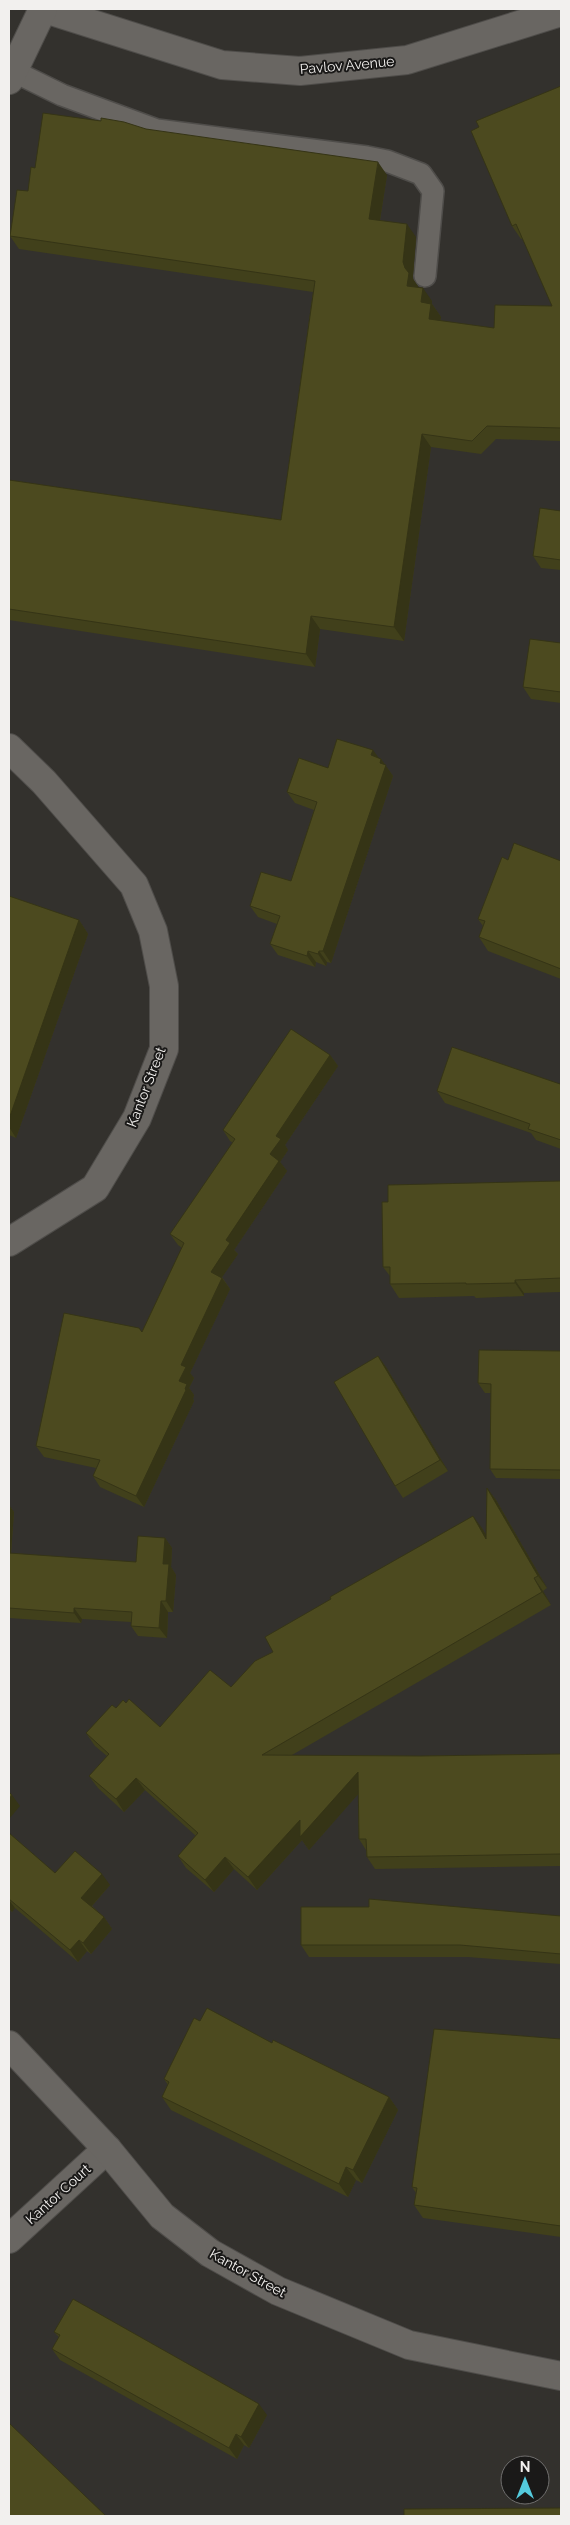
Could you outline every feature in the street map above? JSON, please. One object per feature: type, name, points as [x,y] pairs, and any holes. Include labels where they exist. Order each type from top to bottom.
[{"type":"street","name":"Pavlov Avenue","points":[[44,9],[222,65],[300,71],[407,60],[561,12]]},
{"type":"street","points":[[11,76],[44,9]]},
{"type":"street","name":"Kantor Street","points":[[9,748],[44,782],[134,885],[153,931],[164,986],[164,1048],[137,1118],[95,1188],[9,1242]]},
{"type":"street","name":"Kantor Street","points":[[9,2045],[107,2149],[162,2216],[210,2253],[278,2291],[409,2345],[561,2376]]},
{"type":"street","name":"Kantor Court","points":[[9,2239],[107,2149]]},
{"type":"lane","points":[[11,76],[157,130],[367,157],[387,161],[421,174],[433,191],[425,276]]},
{"type":"building","points":[[561,86],[561,428],[487,426],[472,441],[422,434],[394,627],[311,616],[306,654],[9,609],[9,480],[281,520],[315,281],[10,236],[17,190],[28,191],[31,167],[35,168],[43,113],[101,121],[101,118],[124,122],[146,129],[378,162],[369,219],[407,224],[403,262],[409,273],[407,286],[423,288],[421,302],[431,304],[429,319],[494,328],[495,305],[552,306],[516,224],[512,226],[471,131],[479,127],[476,121]]},
{"type":"building","points":[[540,508],[561,511],[561,560],[533,556]]},
{"type":"building","points":[[530,639],[561,643],[561,692],[523,687]]},
{"type":"building","points":[[337,739],[373,750],[371,755],[381,759],[380,763],[386,765],[323,951],[319,951],[318,954],[308,951],[307,956],[270,944],[280,916],[250,906],[261,872],[291,881],[317,802],[287,792],[299,758],[328,768]]},
{"type":"building","points":[[514,843],[561,861],[561,969],[479,937],[485,921],[478,919],[502,857],[508,860]]},
{"type":"building","points":[[9,896],[79,920],[9,1119]]},
{"type":"building","points":[[291,1029],[330,1055],[276,1136],[281,1139],[270,1154],[279,1161],[226,1240],[230,1243],[211,1272],[222,1278],[181,1365],[186,1367],[179,1381],[187,1384],[186,1390],[136,1496],[93,1476],[100,1460],[36,1446],[64,1313],[139,1328],[142,1332],[184,1243],[170,1234],[235,1139],[223,1130]]},
{"type":"building","points":[[452,1047],[560,1084],[561,1080],[561,1140],[528,1129],[530,1124],[437,1091]]},
{"type":"building","points":[[561,1181],[561,1278],[515,1280],[515,1283],[390,1284],[390,1267],[383,1267],[382,1202],[388,1202],[388,1185]]},
{"type":"building","points":[[479,1350],[561,1351],[561,1470],[490,1469],[491,1384],[478,1383]]},
{"type":"building","points":[[378,1356],[440,1460],[395,1486],[334,1382]]},
{"type":"building","points":[[487,1488],[538,1576],[534,1578],[542,1592],[262,1755],[420,1756],[561,1754],[561,1854],[367,1857],[366,1839],[359,1839],[358,1772],[300,1837],[300,1820],[248,1877],[225,1857],[205,1880],[178,1856],[198,1833],[136,1778],[116,1799],[89,1776],[109,1754],[86,1733],[112,1705],[116,1708],[123,1700],[126,1703],[129,1699],[160,1727],[210,1670],[231,1687],[255,1661],[273,1652],[265,1637],[331,1599],[330,1597],[473,1516],[486,1539]]},
{"type":"building","points":[[138,1536],[165,1538],[163,1564],[169,1564],[166,1601],[161,1601],[159,1628],[131,1626],[132,1612],[74,1608],[74,1613],[9,1608],[9,1553],[136,1562]]},
{"type":"building","points":[[9,1833],[55,1873],[75,1851],[102,1874],[81,1898],[104,1917],[83,1943],[79,1940],[70,1950],[9,1899]]},
{"type":"building","points":[[369,1899],[561,1916],[561,1954],[460,1945],[301,1945],[301,1907],[369,1907]]},
{"type":"building","points":[[207,2008],[272,2043],[273,2040],[389,2097],[353,2170],[346,2167],[339,2184],[162,2097],[169,2082],[164,2079],[194,2018],[200,2021]]},
{"type":"building","points":[[434,2029],[561,2039],[561,2226],[414,2205],[417,2188],[412,2187]]},
{"type":"building","points":[[73,2299],[259,2404],[241,2437],[236,2434],[229,2448],[52,2349],[60,2335],[54,2332]]},
{"type":"building","points":[[9,2423],[106,2516],[9,2516]]},
{"type":"building","points":[[561,2508],[561,2516],[404,2516],[404,2509]]}]
